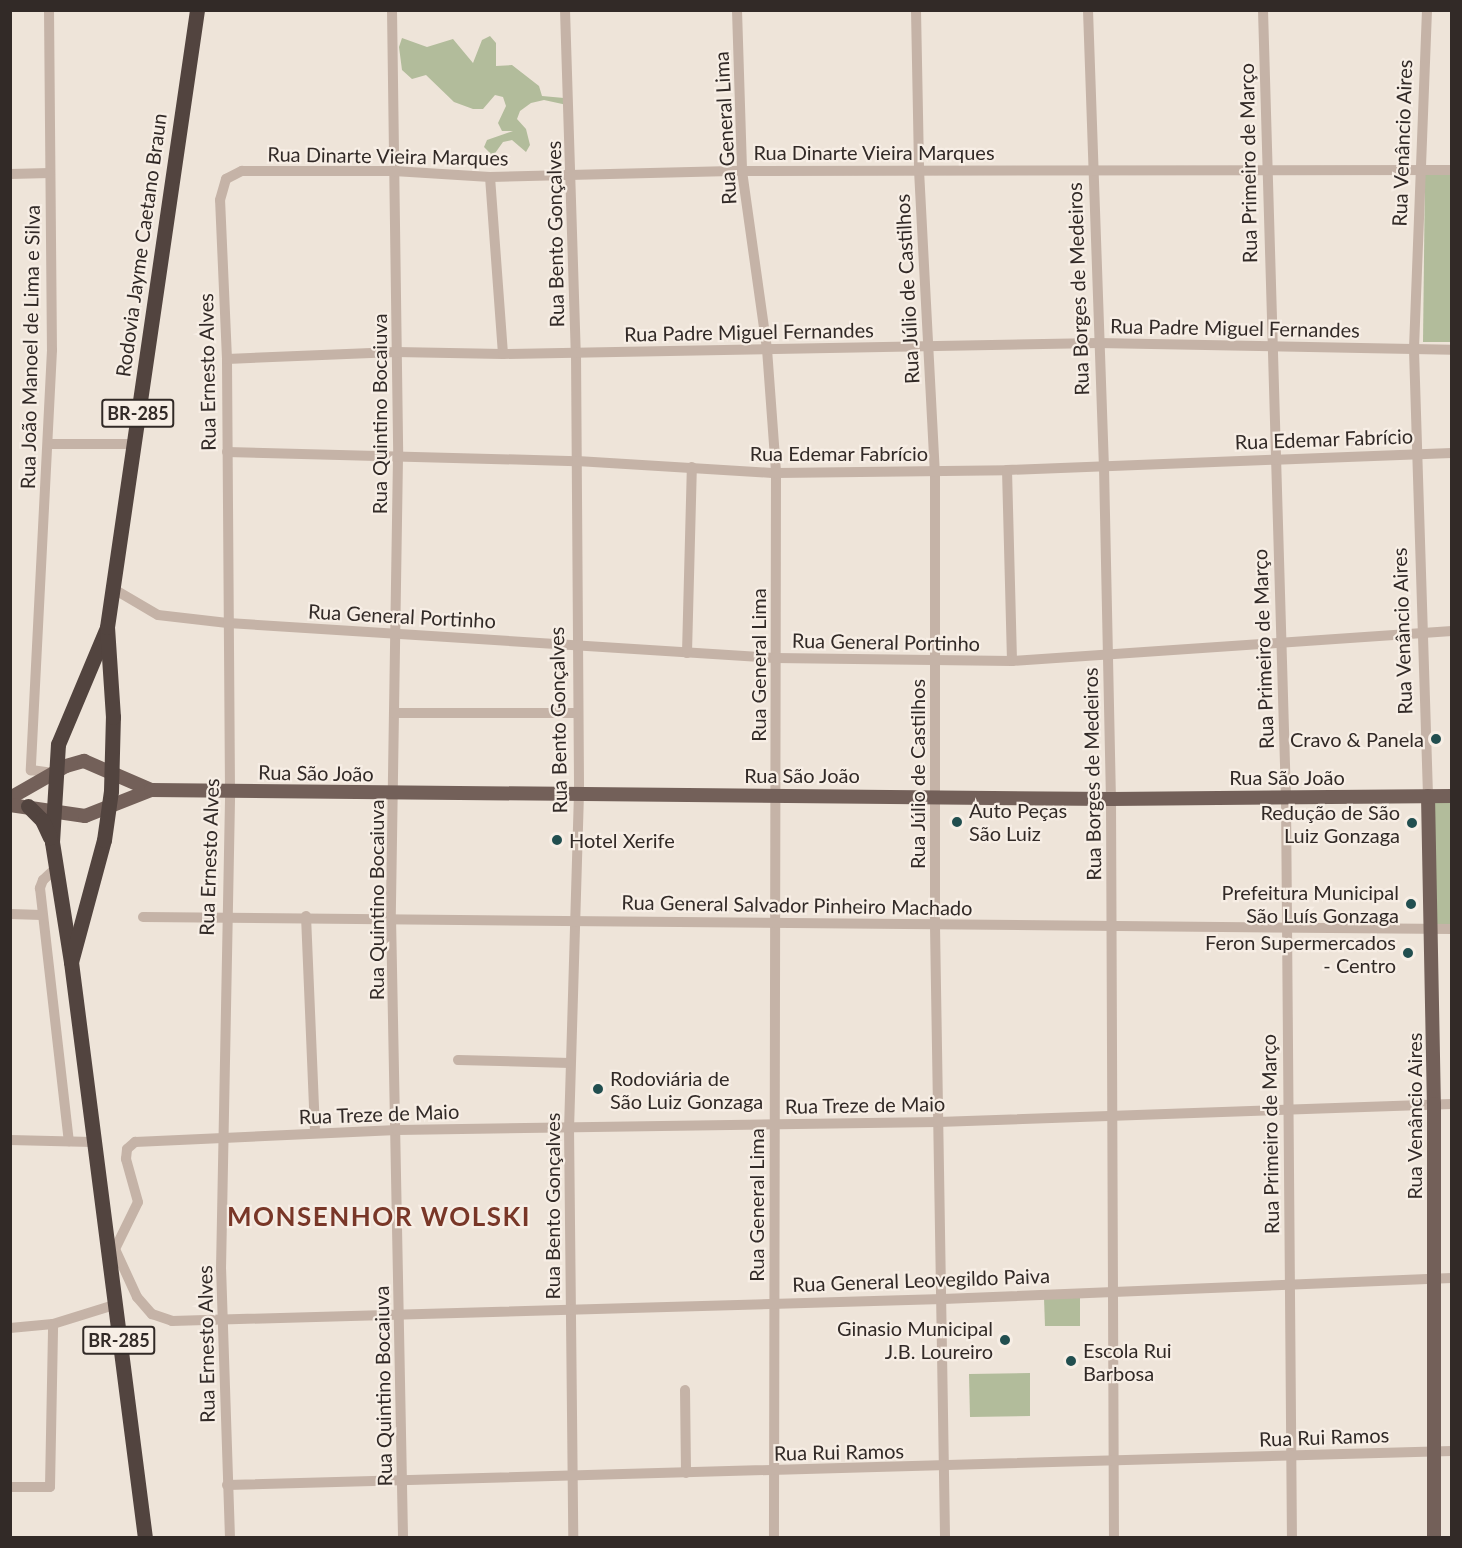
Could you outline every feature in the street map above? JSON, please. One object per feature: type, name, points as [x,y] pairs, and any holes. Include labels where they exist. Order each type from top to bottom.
[{"type":"highway","name":"Rodovia Jayme Caetano Braun","points":[[107,809],[112,771],[114,717],[107,627],[197,10]]},
{"type":"highway","name":"Rodovia Jayme Caetano Braun","points":[[53,773],[69,711],[107,627]]},
{"type":"highway","name":"BR-285","points":[[53,773],[52,842],[71,962],[92,1142],[111,1250],[114,1305],[145,1538]]},
{"type":"highway","points":[[28,806],[42,820],[52,842]]},
{"type":"highway","name":"BR-285","points":[[71,962],[104,840],[107,809]]},
{"type":"main road","points":[[10,798],[53,773],[84,761],[112,771]]},
{"type":"main road","name":"Rua São João","points":[[112,771],[151,790]]},
{"type":"main road","name":"Rua São João","points":[[107,809],[151,790],[394,794],[936,795],[1111,799],[1452,796]]},
{"type":"main road","name":"Rua Venâncio Aires","points":[[1428,796],[1434,1104],[1434,1538]]},
{"type":"main road","points":[[10,805],[53,809],[79,816],[107,809]]},
{"type":"street","name":"Rua João Manoel de Lima e Silva","points":[[49,10],[49,444],[31,770],[53,773]]},
{"type":"street","name":"Rua Quintino Bocaiuva","points":[[392,10],[398,457],[391,917],[401,1314],[403,1538]]},
{"type":"street","name":"Rua Bento Gonçalves","points":[[566,10],[573,177],[576,352],[575,643],[579,793],[573,919],[569,1127],[573,1538]]},
{"type":"street","name":"Rua General Lima","points":[[737,10],[742,171],[767,349],[776,473],[774,1538]]},
{"type":"street","name":"Rua Júlio de Castilhos","points":[[916,10],[919,170],[935,471],[935,926],[943,1299],[945,1538]]},
{"type":"street","name":"Rua Borges de Medeiros","points":[[1088,10],[1091,170],[1104,467],[1111,799],[1114,1538]]},
{"type":"street","name":"Rua Primeiro de Março","points":[[1263,10],[1274,459],[1286,796],[1292,1538]]},
{"type":"street","name":"Rua Venâncio Aires","points":[[1427,10],[1414,350],[1428,796]]},
{"type":"street","name":"Rua Dinarte Vieira Marques","points":[[226,179],[242,171],[394,171],[490,177],[573,177],[742,171],[1452,170]]},
{"type":"street","points":[[10,174],[50,174]]},
{"type":"street","points":[[490,177],[503,354]]},
{"type":"street","name":"Rua Ernesto Alves","points":[[226,179],[219,200],[227,358],[230,791],[225,915],[222,1137],[223,1319],[230,1538]]},
{"type":"street","name":"Rua Padre Miguel Fernandes","points":[[227,358],[396,352],[503,354],[1098,343],[1452,350]]},
{"type":"street","points":[[49,444],[133,444]]},
{"type":"street","name":"Rua Edemar Fabrício","points":[[227,452],[577,461],[776,473],[1007,470],[1452,453]]},
{"type":"street","points":[[687,653],[692,468]]},
{"type":"street","points":[[1007,470],[1012,661]]},
{"type":"street","name":"Rua General Portinho","points":[[112,588],[158,615],[228,623],[575,643],[775,658],[935,662],[1012,661],[1452,630]]},
{"type":"street","points":[[394,713],[576,713]]},
{"type":"street","points":[[56,868],[43,880],[42,915],[69,1141]]},
{"type":"street","points":[[10,914],[42,915]]},
{"type":"street","name":"Rua General Salvador Pinheiro Machado","points":[[143,917],[225,915],[935,926],[1286,926],[1452,929]]},
{"type":"street","points":[[306,916],[315,1133]]},
{"type":"street","points":[[458,1060],[570,1063]]},
{"type":"street","name":"Rua Treze de Maio","points":[[111,1250],[138,1202],[126,1159],[127,1149],[135,1142],[397,1130],[938,1122],[1287,1112],[1452,1104]]},
{"type":"street","points":[[10,1140],[92,1142]]},
{"type":"street","name":"Rua General Leovegildo Paiva","points":[[111,1250],[137,1297],[152,1314],[172,1321],[943,1299],[1113,1290],[1452,1278]]},
{"type":"street","points":[[10,1328],[53,1324],[114,1305]]},
{"type":"street","points":[[10,1487],[50,1487],[53,1324]]},
{"type":"street","points":[[685,1389],[686,1473]]},
{"type":"street","name":"Rua Rui Ramos","points":[[227,1485],[1115,1463],[1452,1451]]},
{"type":"green space","points":[[490,36],[496,43],[496,66],[512,65],[539,86],[542,96],[564,98],[567,105],[544,100],[531,103],[520,111],[517,119],[526,129],[530,145],[526,152],[512,140],[503,142],[493,156],[484,147],[487,140],[513,131],[502,131],[498,123],[506,106],[503,97],[495,95],[483,109],[473,109],[454,102],[426,75],[412,79],[402,70],[399,47],[402,38],[427,47],[453,39],[473,63],[482,40]]},
{"type":"green space","points":[[1425,174],[1451,175],[1451,342],[1423,342]]},
{"type":"green space","points":[[1432,802],[1451,802],[1451,926],[1432,925]]},
{"type":"green space","points":[[1044,1298],[1080,1298],[1080,1326],[1045,1326]]},
{"type":"green space","points":[[1030,1373],[1030,1416],[970,1417],[969,1374]]},
{"type":"place","name":"Cravo & Panela","points":[[1436,739]]},
{"type":"place","name":"Auto Peças São Luiz","points":[[957,822]]},
{"type":"place","name":"Redução de São Luiz Gonzaga","points":[[1412,823]]},
{"type":"place","name":"Hotel Xerife","points":[[557,840]]},
{"type":"place","name":"Prefeitura Municipal São Luís Gonzaga","points":[[1411,904]]},
{"type":"place","name":"Feron Supermercados - Centro","points":[[1408,953]]},
{"type":"place","name":"Rodoviária de São Luiz Gonzaga","points":[[598,1089]]},
{"type":"place","name":"Ginasio Municipal J.B. Loureiro","points":[[1005,1340]]},
{"type":"place","name":"Escola Rui Barbosa","points":[[1071,1361]]},
{"type":"district","name":"MONSENHOR WOLSKI","points":[[379,1217]]}]
